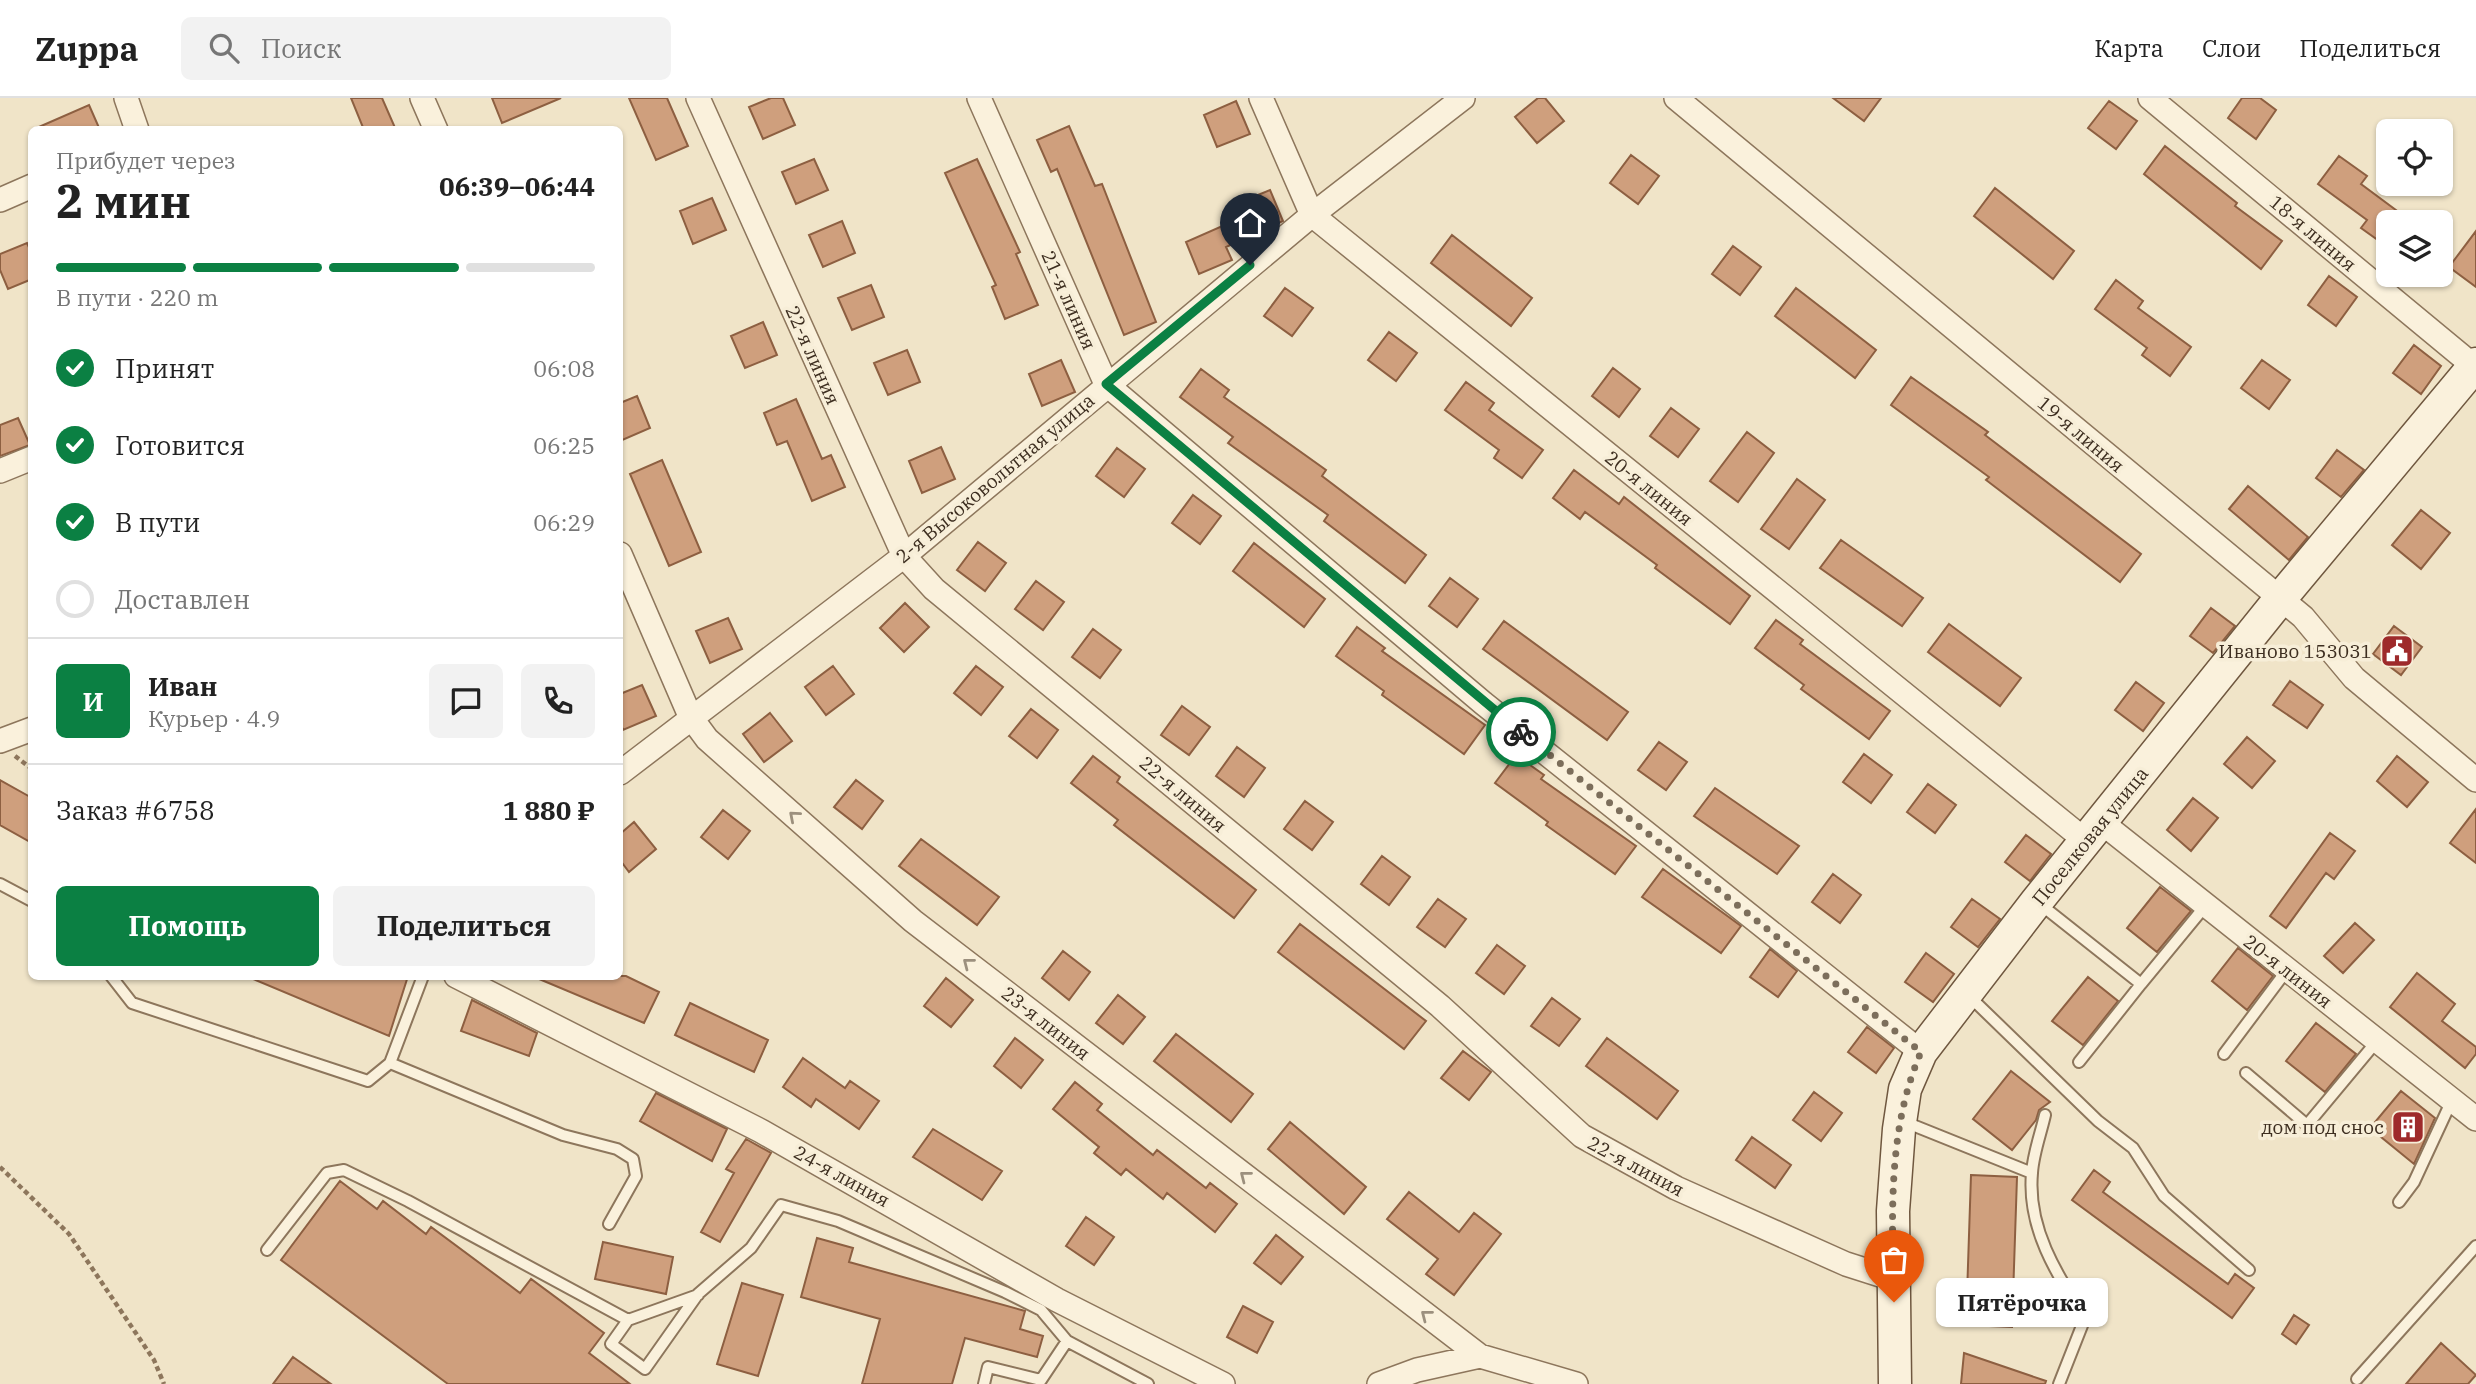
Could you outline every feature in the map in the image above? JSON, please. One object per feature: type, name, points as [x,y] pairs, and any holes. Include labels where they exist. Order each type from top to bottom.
[{"type":"street","points":[[126,98],[136,126]]},
{"type":"street","points":[[422,98],[434,126]]},
{"type":"street","name":"22-я линия","points":[[698,98],[904,556],[934,589],[1440,1006],[1581,1136],[1676,1188],[1846,1264],[1893,1279]]},
{"type":"street","name":"21-я линия","points":[[979,98],[1106,384],[1483,702],[1921,1052]]},
{"type":"street","name":"20-я линия","points":[[1261,98],[1312,215],[2093,832],[2206,905],[2476,1119]]},
{"type":"street","name":"2-я Высоковольтная улица","points":[[623,771],[690,716],[904,556],[1106,384],[1312,215],[1463,98]]},
{"type":"street","name":"19-я линия","points":[[1676,98],[2303,617],[2354,678],[2476,780]]},
{"type":"street","name":"18-я линия","points":[[2150,98],[2475,366]]},
{"type":"street","points":[[0,200],[28,188]]},
{"type":"street","name":"Поселковая улица","points":[[1895,1384],[1893,1210],[1900,1120],[1905,1090],[1921,1052],[2037,901],[2280,599],[2475,366]]},
{"type":"street","points":[[0,471],[28,460]]},
{"type":"street","name":"23-я линия","points":[[623,561],[690,716],[708,739],[913,921],[1480,1356],[1576,1384]]},
{"type":"street","points":[[0,741],[28,730]]},
{"type":"street","name":"24-я линия","points":[[464,980],[761,1131],[1057,1300],[1223,1384]]},
{"type":"street","points":[[1379,1384],[1417,1370],[1480,1356]]},
{"type":"lane","points":[[0,884],[28,899]]},
{"type":"lane","points":[[2037,901],[2141,984]]},
{"type":"lane","points":[[2079,1062],[2206,905]]},
{"type":"lane","points":[[2224,1054],[2287,970]]},
{"type":"lane","points":[[114,980],[132,1003],[368,1082],[390,1063],[421,980]]},
{"type":"lane","points":[[1966,993],[2098,1121],[2133,1148],[2164,1196],[2249,1270]]},
{"type":"lane","points":[[2246,1073],[2306,1125],[2377,1041]]},
{"type":"lane","points":[[390,1063],[563,1135],[617,1149],[633,1159],[636,1176],[609,1224]]},
{"type":"lane","points":[[2399,1202],[2414,1182],[2452,1100]]},
{"type":"lane","points":[[2045,1115],[2032,1173],[2035,1220],[2051,1264],[2085,1318],[2059,1384]]},
{"type":"lane","points":[[1900,1120],[2032,1173]]},
{"type":"lane","points":[[267,1250],[327,1173],[344,1170],[408,1201],[628,1320]]},
{"type":"lane","points":[[698,1294],[628,1320],[611,1344],[645,1369],[698,1294],[751,1248],[781,1205],[838,1221],[1005,1292],[1041,1310],[1068,1341],[1148,1384]]},
{"type":"lane","points":[[2357,1379],[2476,1246]]},
{"type":"lane","points":[[985,1384],[988,1367],[1041,1380],[1068,1341]]},
{"type":"path","points":[[0,1167],[69,1234],[154,1360],[164,1384]]},
{"type":"building","points":[[351,98],[382,98],[394,126],[362,126]]},
{"type":"building","points":[[492,98],[561,98],[502,123]]},
{"type":"building","points":[[629,98],[667,98],[688,146],[656,160]]},
{"type":"building","points":[[771,98],[783,98],[795,125],[763,139],[749,107]]},
{"type":"building","points":[[1538,98],[1545,98],[1564,121],[1537,143],[1515,117]]},
{"type":"building","points":[[1833,98],[1881,98],[1864,121]]},
{"type":"building","points":[[2242,98],[2260,98],[2276,110],[2256,139],[2228,118]]},
{"type":"building","points":[[1236,101],[1250,134],[1217,147],[1204,115]]},
{"type":"building","points":[[2109,101],[2137,121],[2116,149],[2088,128]]},
{"type":"building","points":[[89,105],[98,126],[41,126]]},
{"type":"building","points":[[1069,126],[1095,186],[1102,184],[1156,322],[1124,335],[1057,169],[1051,172],[1037,140]]},
{"type":"building","points":[[2165,146],[2237,203],[2235,206],[2282,241],[2261,269],[2144,174]]},
{"type":"building","points":[[1631,155],[1659,176],[1638,204],[1610,183]]},
{"type":"building","points":[[2339,156],[2367,176],[2361,184],[2396,210],[2376,210],[2376,239],[2361,228],[2367,220],[2318,184]]},
{"type":"building","points":[[814,159],[828,190],[796,204],[782,172]]},
{"type":"building","points":[[977,159],[1020,252],[1016,254],[1038,305],[1005,319],[992,287],[996,285],[945,173]]},
{"type":"building","points":[[1995,188],[2074,251],[2053,279],[1974,216]]},
{"type":"building","points":[[1270,190],[1283,221],[1226,247],[1232,260],[1199,274],[1186,242],[1243,217],[1238,203]]},
{"type":"building","points":[[712,198],[726,230],[693,244],[680,211]]},
{"type":"building","points":[[842,221],[855,253],[823,267],[809,235]]},
{"type":"building","points":[[2476,231],[2476,287],[2453,270],[2453,262]]},
{"type":"building","points":[[1452,235],[1532,298],[1511,326],[1431,263]]},
{"type":"building","points":[[27,243],[28,281],[8,289],[0,270],[0,254]]},
{"type":"building","points":[[1733,246],[1761,267],[1740,295],[1712,274]]},
{"type":"building","points":[[2329,276],[2357,297],[2336,326],[2308,305]]},
{"type":"building","points":[[2116,280],[2143,301],[2138,308],[2191,347],[2170,376],[2142,355],[2147,348],[2095,309]]},
{"type":"building","points":[[871,285],[884,317],[852,330],[838,298]]},
{"type":"building","points":[[1285,288],[1313,308],[1292,336],[1264,316]]},
{"type":"building","points":[[1796,288],[1876,350],[1855,378],[1775,316]]},
{"type":"building","points":[[763,322],[777,355],[745,368],[731,336]]},
{"type":"building","points":[[1389,332],[1417,353],[1396,381],[1368,360]]},
{"type":"building","points":[[2414,345],[2441,366],[2421,394],[2393,373]]},
{"type":"building","points":[[907,350],[920,382],[888,395],[874,363]]},
{"type":"building","points":[[1061,360],[1075,392],[1042,406],[1029,374]]},
{"type":"building","points":[[2262,360],[2290,380],[2269,409],[2241,388]]},
{"type":"building","points":[[1613,368],[1640,389],[1619,417],[1592,396]]},
{"type":"building","points":[[1201,369],[1229,390],[1224,397],[1326,470],[1322,476],[1426,555],[1405,583],[1324,521],[1328,515],[1228,443],[1233,437],[1180,397]]},
{"type":"building","points":[[1911,377],[1988,432],[1985,435],[2141,554],[2120,582],[1986,480],[1989,477],[1891,405]]},
{"type":"building","points":[[1466,382],[1494,403],[1489,410],[1543,450],[1522,478],[1494,458],[1499,450],[1445,410]]},
{"type":"building","points":[[637,396],[650,428],[623,440],[623,402]]},
{"type":"building","points":[[796,399],[822,459],[831,455],[845,487],[812,501],[787,441],[777,445],[764,413]]},
{"type":"building","points":[[1671,408],[1699,429],[1678,457],[1650,436]]},
{"type":"building","points":[[18,418],[28,446],[0,456],[0,425]]},
{"type":"building","points":[[1747,432],[1774,453],[1738,502],[1710,481]]},
{"type":"building","points":[[941,447],[955,479],[922,493],[909,461]]},
{"type":"building","points":[[1117,448],[1145,469],[1124,497],[1096,476]]},
{"type":"building","points":[[2337,450],[2364,470],[2341,497],[2316,478]]},
{"type":"building","points":[[662,460],[701,552],[669,566],[630,474]]},
{"type":"building","points":[[1574,470],[1619,504],[1624,497],[1750,596],[1730,624],[1585,512],[1580,519],[1553,498]]},
{"type":"building","points":[[1797,479],[1825,500],[1789,549],[1761,529]]},
{"type":"building","points":[[2248,486],[2308,537],[2289,560],[2229,509]]},
{"type":"building","points":[[1193,495],[1221,516],[1200,544],[1172,523]]},
{"type":"building","points":[[2421,510],[2450,533],[2421,569],[2392,545]]},
{"type":"building","points":[[1841,540],[1923,598],[1902,626],[1820,568]]},
{"type":"building","points":[[978,542],[1006,563],[985,591],[957,570]]},
{"type":"building","points":[[1254,543],[1325,599],[1304,627],[1233,571]]},
{"type":"building","points":[[1450,578],[1478,599],[1457,627],[1429,606]]},
{"type":"building","points":[[1036,581],[1064,602],[1043,630],[1015,609]]},
{"type":"building","points":[[905,603],[929,627],[904,652],[880,628]]},
{"type":"building","points":[[2211,608],[2235,626],[2213,653],[2190,636]]},
{"type":"building","points":[[728,618],[742,649],[710,663],[696,631]]},
{"type":"building","points":[[1776,620],[1803,640],[1800,644],[1890,711],[1869,739],[1801,689],[1804,685],[1755,648]]},
{"type":"building","points":[[1504,621],[1628,712],[1607,740],[1483,649]]},
{"type":"building","points":[[1949,624],[2021,678],[2000,706],[1928,652]]},
{"type":"building","name":"Иваново 153031","points":[[2394,626],[2422,647],[2401,675],[2373,654]]},
{"type":"building","points":[[1357,627],[1385,648],[1382,651],[1485,725],[1464,754],[1382,695],[1384,691],[1336,656]]},
{"type":"building","points":[[1093,629],[1121,650],[1100,678],[1072,657]]},
{"type":"building","points":[[833,666],[854,694],[826,715],[805,687]]},
{"type":"building","points":[[976,666],[1003,687],[981,715],[954,693]]},
{"type":"building","points":[[2290,681],[2323,705],[2307,728],[2273,705]]},
{"type":"building","points":[[2136,682],[2164,703],[2143,731],[2115,710]]},
{"type":"building","points":[[642,685],[656,716],[623,730],[623,693]]},
{"type":"building","points":[[1182,706],[1210,727],[1189,755],[1161,735]]},
{"type":"building","points":[[1031,709],[1058,730],[1037,758],[1009,736]]},
{"type":"building","points":[[770,713],[792,741],[764,762],[743,734]]},
{"type":"building","points":[[2247,737],[2275,761],[2252,788],[2224,764]]},
{"type":"building","points":[[1659,742],[1687,762],[1666,790],[1638,770]]},
{"type":"building","points":[[1237,747],[1265,768],[1244,797],[1216,776]]},
{"type":"building","points":[[1864,754],[1892,775],[1871,803],[1843,782]]},
{"type":"building","points":[[1516,755],[1544,775],[1541,779],[1636,846],[1615,874],[1546,825],[1548,822],[1495,783]]},
{"type":"building","points":[[1093,756],[1120,777],[1117,782],[1256,890],[1234,918],[1114,825],[1118,820],[1071,783]]},
{"type":"building","points":[[2397,756],[2428,782],[2407,807],[2377,781]]},
{"type":"building","points":[[0,780],[28,796],[28,841],[0,825]]},
{"type":"building","points":[[856,780],[883,801],[862,829],[834,807]]},
{"type":"building","points":[[1928,784],[1956,805],[1935,833],[1907,812]]},
{"type":"building","points":[[1715,788],[1799,846],[1777,874],[1694,816]]},
{"type":"building","points":[[2193,798],[2218,818],[2191,851],[2167,830]]},
{"type":"building","points":[[1305,801],[1333,822],[1312,850],[1284,829]]},
{"type":"building","points":[[2476,809],[2476,863],[2450,843]]},
{"type":"building","points":[[723,810],[750,831],[728,859],[701,837]]},
{"type":"building","points":[[634,822],[656,849],[629,872],[623,864],[623,831]]},
{"type":"building","points":[[2330,833],[2355,851],[2334,879],[2326,873],[2286,928],[2270,916]]},
{"type":"building","points":[[2026,835],[2051,854],[2030,881],[2005,862]]},
{"type":"building","points":[[921,839],[999,897],[977,925],[899,866]]},
{"type":"building","points":[[1382,856],[1410,877],[1389,905],[1361,884]]},
{"type":"building","points":[[1663,869],[1741,926],[1721,953],[1642,897]]},
{"type":"building","points":[[1833,874],[1861,895],[1840,923],[1812,902]]},
{"type":"building","points":[[2160,887],[2191,911],[2157,952],[2127,928]]},
{"type":"building","points":[[1438,899],[1466,919],[1445,947],[1417,927]]},
{"type":"building","points":[[1972,899],[2000,919],[1978,947],[1951,927]]},
{"type":"building","points":[[2355,923],[2374,940],[2343,973],[2324,956]]},
{"type":"building","points":[[1300,924],[1426,1021],[1404,1049],[1278,952]]},
{"type":"building","points":[[1497,945],[1525,966],[1504,994],[1476,973]]},
{"type":"building","points":[[2238,948],[2273,976],[2247,1010],[2212,981]]},
{"type":"building","points":[[1770,949],[1797,971],[1778,997],[1750,977]]},
{"type":"building","points":[[1063,951],[1090,972],[1069,1000],[1042,978]]},
{"type":"building","points":[[1926,953],[1954,974],[1933,1002],[1905,982]]},
{"type":"building","points":[[2417,973],[2455,1004],[2442,1021],[2476,1047],[2476,1054],[2465,1068],[2390,1007]]},
{"type":"building","points":[[623,976],[626,976],[659,992],[644,1023],[542,980],[623,980]]},
{"type":"building","points":[[2088,977],[2118,1001],[2083,1045],[2052,1021]]},
{"type":"building","points":[[946,978],[973,1000],[951,1027],[924,1006]]},
{"type":"building","points":[[256,980],[407,980],[389,1036]]},
{"type":"building","points":[[1118,995],[1145,1017],[1123,1044],[1096,1023]]},
{"type":"building","points":[[1552,998],[1580,1019],[1559,1046],[1531,1026]]},
{"type":"building","points":[[472,1000],[537,1033],[529,1056],[461,1031]]},
{"type":"building","points":[[690,1003],[768,1040],[754,1072],[675,1035]]},
{"type":"building","points":[[2316,1023],[2356,1054],[2325,1092],[2286,1061]]},
{"type":"building","points":[[1867,1027],[1894,1048],[1876,1073],[1848,1052]]},
{"type":"building","points":[[1176,1034],[1253,1094],[1231,1122],[1154,1061]]},
{"type":"building","points":[[1015,1038],[1043,1060],[1021,1088],[994,1066]]},
{"type":"building","points":[[1607,1038],[1678,1091],[1657,1119],[1586,1066]]},
{"type":"building","points":[[1463,1051],[1491,1072],[1469,1100],[1441,1078]]},
{"type":"building","points":[[803,1058],[845,1088],[850,1081],[879,1101],[859,1129],[816,1099],[811,1107],[783,1087]]},
{"type":"building","points":[[2011,1071],[2050,1102],[2039,1110],[2036,1120],[2012,1150],[1973,1119]]},
{"type":"building","points":[[1075,1082],[1102,1104],[1097,1110],[1153,1155],[1157,1150],[1206,1188],[1210,1183],[1237,1204],[1215,1232],[1167,1193],[1163,1199],[1126,1169],[1121,1175],[1094,1153],[1099,1147],[1053,1109]]},
{"type":"building","name":"дом под снос","points":[[2401,1091],[2435,1118],[2414,1164],[2370,1128]]},
{"type":"building","points":[[1814,1092],[1842,1113],[1821,1141],[1793,1120]]},
{"type":"building","points":[[656,1093],[727,1129],[712,1161],[640,1121]]},
{"type":"building","points":[[1290,1122],[1366,1187],[1344,1214],[1268,1149]]},
{"type":"building","points":[[933,1129],[1002,1171],[982,1200],[913,1157]]},
{"type":"building","points":[[1752,1137],[1791,1165],[1775,1188],[1736,1160]]},
{"type":"building","points":[[746,1139],[771,1153],[720,1242],[701,1232],[734,1173],[726,1169]]},
{"type":"building","points":[[2094,1170],[2110,1182],[2103,1192],[2228,1284],[2235,1274],[2254,1288],[2232,1318],[2072,1200]]},
{"type":"building","points":[[1971,1175],[2017,1177],[2012,1327],[1966,1325]]},
{"type":"building","points":[[340,1181],[377,1209],[383,1201],[426,1234],[431,1227],[520,1293],[531,1279],[604,1333],[589,1353],[630,1384],[448,1384],[281,1260]]},
{"type":"building","points":[[1409,1192],[1459,1232],[1474,1213],[1501,1234],[1454,1295],[1426,1274],[1438,1259],[1387,1219]]},
{"type":"building","points":[[1086,1217],[1114,1237],[1094,1265],[1066,1246]]},
{"type":"building","points":[[1276,1235],[1303,1257],[1281,1284],[1254,1263]]},
{"type":"building","points":[[817,1238],[853,1248],[849,1262],[1025,1311],[1020,1329],[1043,1336],[1037,1357],[965,1338],[952,1384],[862,1384],[880,1319],[801,1297]]},
{"type":"building","points":[[603,1242],[673,1257],[666,1294],[595,1279]]},
{"type":"building","points":[[742,1283],[783,1295],[758,1376],[717,1364]]},
{"type":"building","points":[[1243,1306],[1273,1322],[1257,1353],[1227,1337]]},
{"type":"building","points":[[2294,1315],[2309,1325],[2296,1344],[2282,1334]]},
{"type":"building","points":[[2441,1343],[2476,1375],[2468,1384],[2406,1384]]},
{"type":"building","points":[[1964,1353],[2046,1381],[2045,1384],[1961,1384]]},
{"type":"building","points":[[293,1357],[331,1384],[273,1384]]},
{"type":"way so far","points":[[1521,732],[1921,1052],[1905,1090],[1899,1129],[1893,1210],[1894,1302]]},
{"type":"place","name":"Иваново 153031","points":[[2397,651]]},
{"type":"place","name":"дом под снос","points":[[2408,1127]]},
{"type":"place","name":"Пятёрочка","points":[[1894,1302]]},
{"type":"route","points":[[1250,265],[1106,384],[1521,732]]}]
